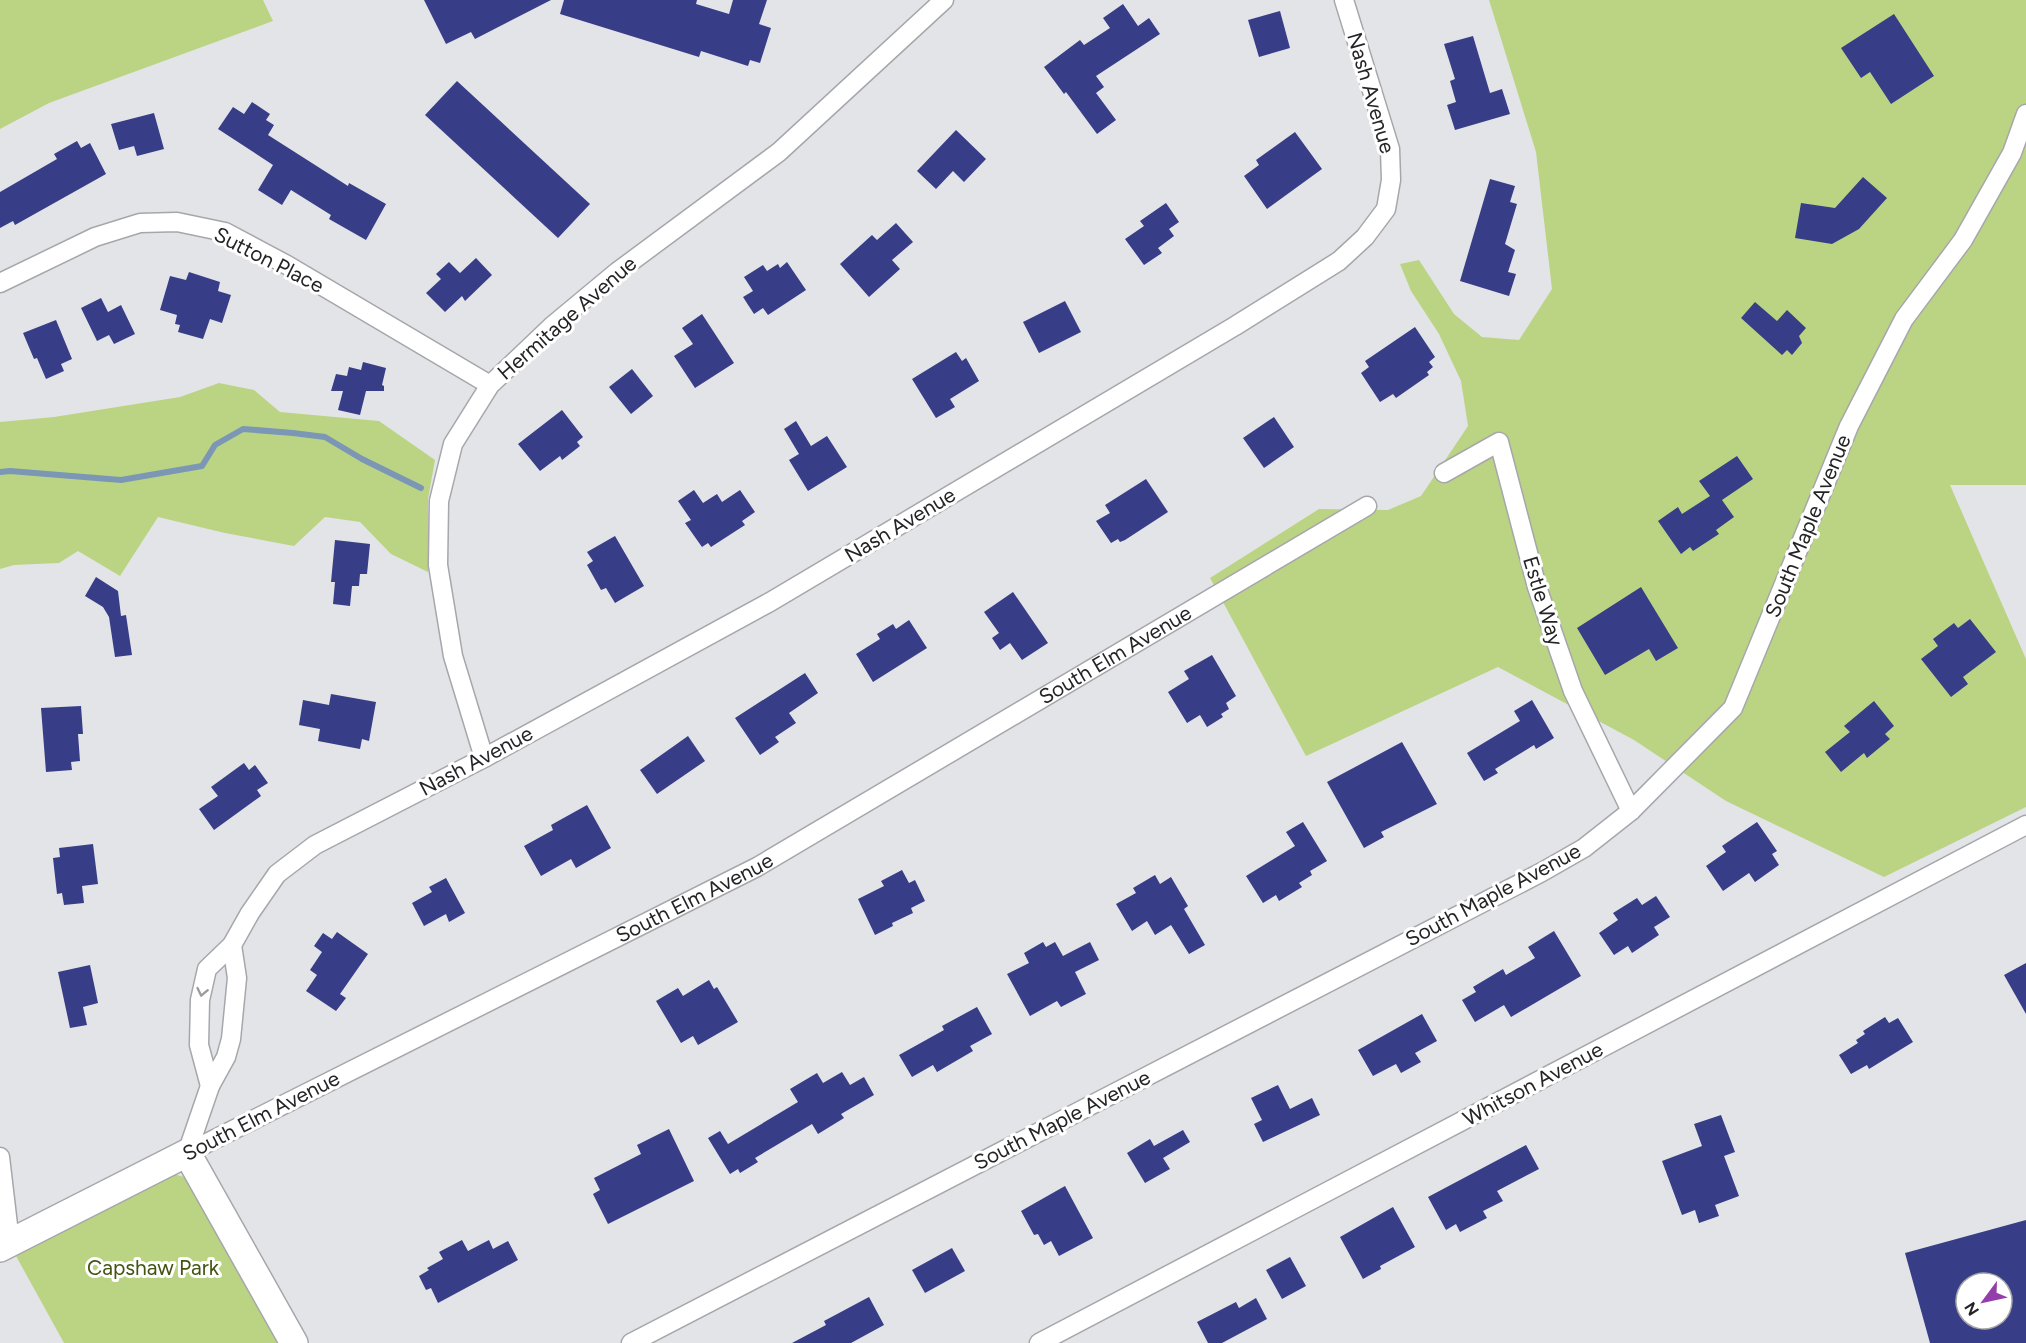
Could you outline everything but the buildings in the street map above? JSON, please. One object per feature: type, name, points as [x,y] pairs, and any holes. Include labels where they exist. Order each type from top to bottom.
[{"type":"street","name":"Hermitage Avenue","points":[[484,758],[453,656],[438,565],[439,501],[453,444],[490,385],[552,326],[617,272],[779,152],[944,0]]},
{"type":"street","name":"Nash Avenue","points":[[210,1086],[200,1045],[200,1000],[207,969],[232,945],[250,913],[277,874],[315,845],[484,758],[771,602],[1235,327],[1338,261],[1365,237],[1386,209],[1390,180],[1390,149],[1344,0]]},
{"type":"street","name":"South Maple Avenue","points":[[631,1343],[1542,872],[1584,848],[1631,811],[1733,708],[1849,426],[1904,319],[1963,240],[2012,153],[2026,114]]},
{"type":"street","name":"Sutton Place","points":[[0,283],[94,237],[140,223],[177,222],[225,232],[286,265],[490,385]]},
{"type":"street","name":"Estle Way","points":[[1444,473],[1499,442],[1537,587],[1573,691],[1631,811]]},
{"type":"street","name":"South Elm Avenue","points":[[5,1245],[757,867],[1367,506]]},
{"type":"street","name":"Whitson Avenue","points":[[1039,1343],[2026,825]]},
{"type":"street","points":[[232,945],[237,978],[231,1039],[226,1057],[210,1086],[187,1154],[294,1343]]},
{"type":"street","points":[[0,1157],[5,1245]]},
{"type":"green space","points":[[0,0],[263,0],[273,21],[49,103],[0,129]]},
{"type":"green space","points":[[1489,0],[2026,0],[2026,485],[1950,485],[2026,659],[2026,807],[1884,877],[1726,801],[1634,740],[1498,667],[1306,756],[1210,578],[1319,509],[1388,510],[1421,496],[1468,426],[1461,381],[1439,334],[1411,291],[1400,264],[1419,260],[1454,314],[1482,337],[1519,340],[1552,289],[1536,152]]},
{"type":"green space","points":[[219,383],[254,390],[280,412],[379,421],[435,460],[428,499],[428,572],[391,554],[360,522],[325,517],[294,546],[158,517],[120,576],[78,551],[59,563],[14,565],[0,569],[0,422],[54,417],[180,397]]},
{"type":"green space","name":"Capshaw Park","points":[[174,1174],[184,1177],[194,1188],[280,1343],[64,1343],[16,1256]]},
{"type":"waterway","points":[[0,472],[121,480],[202,466],[215,445],[243,429],[325,437],[362,459],[421,488]]}]
